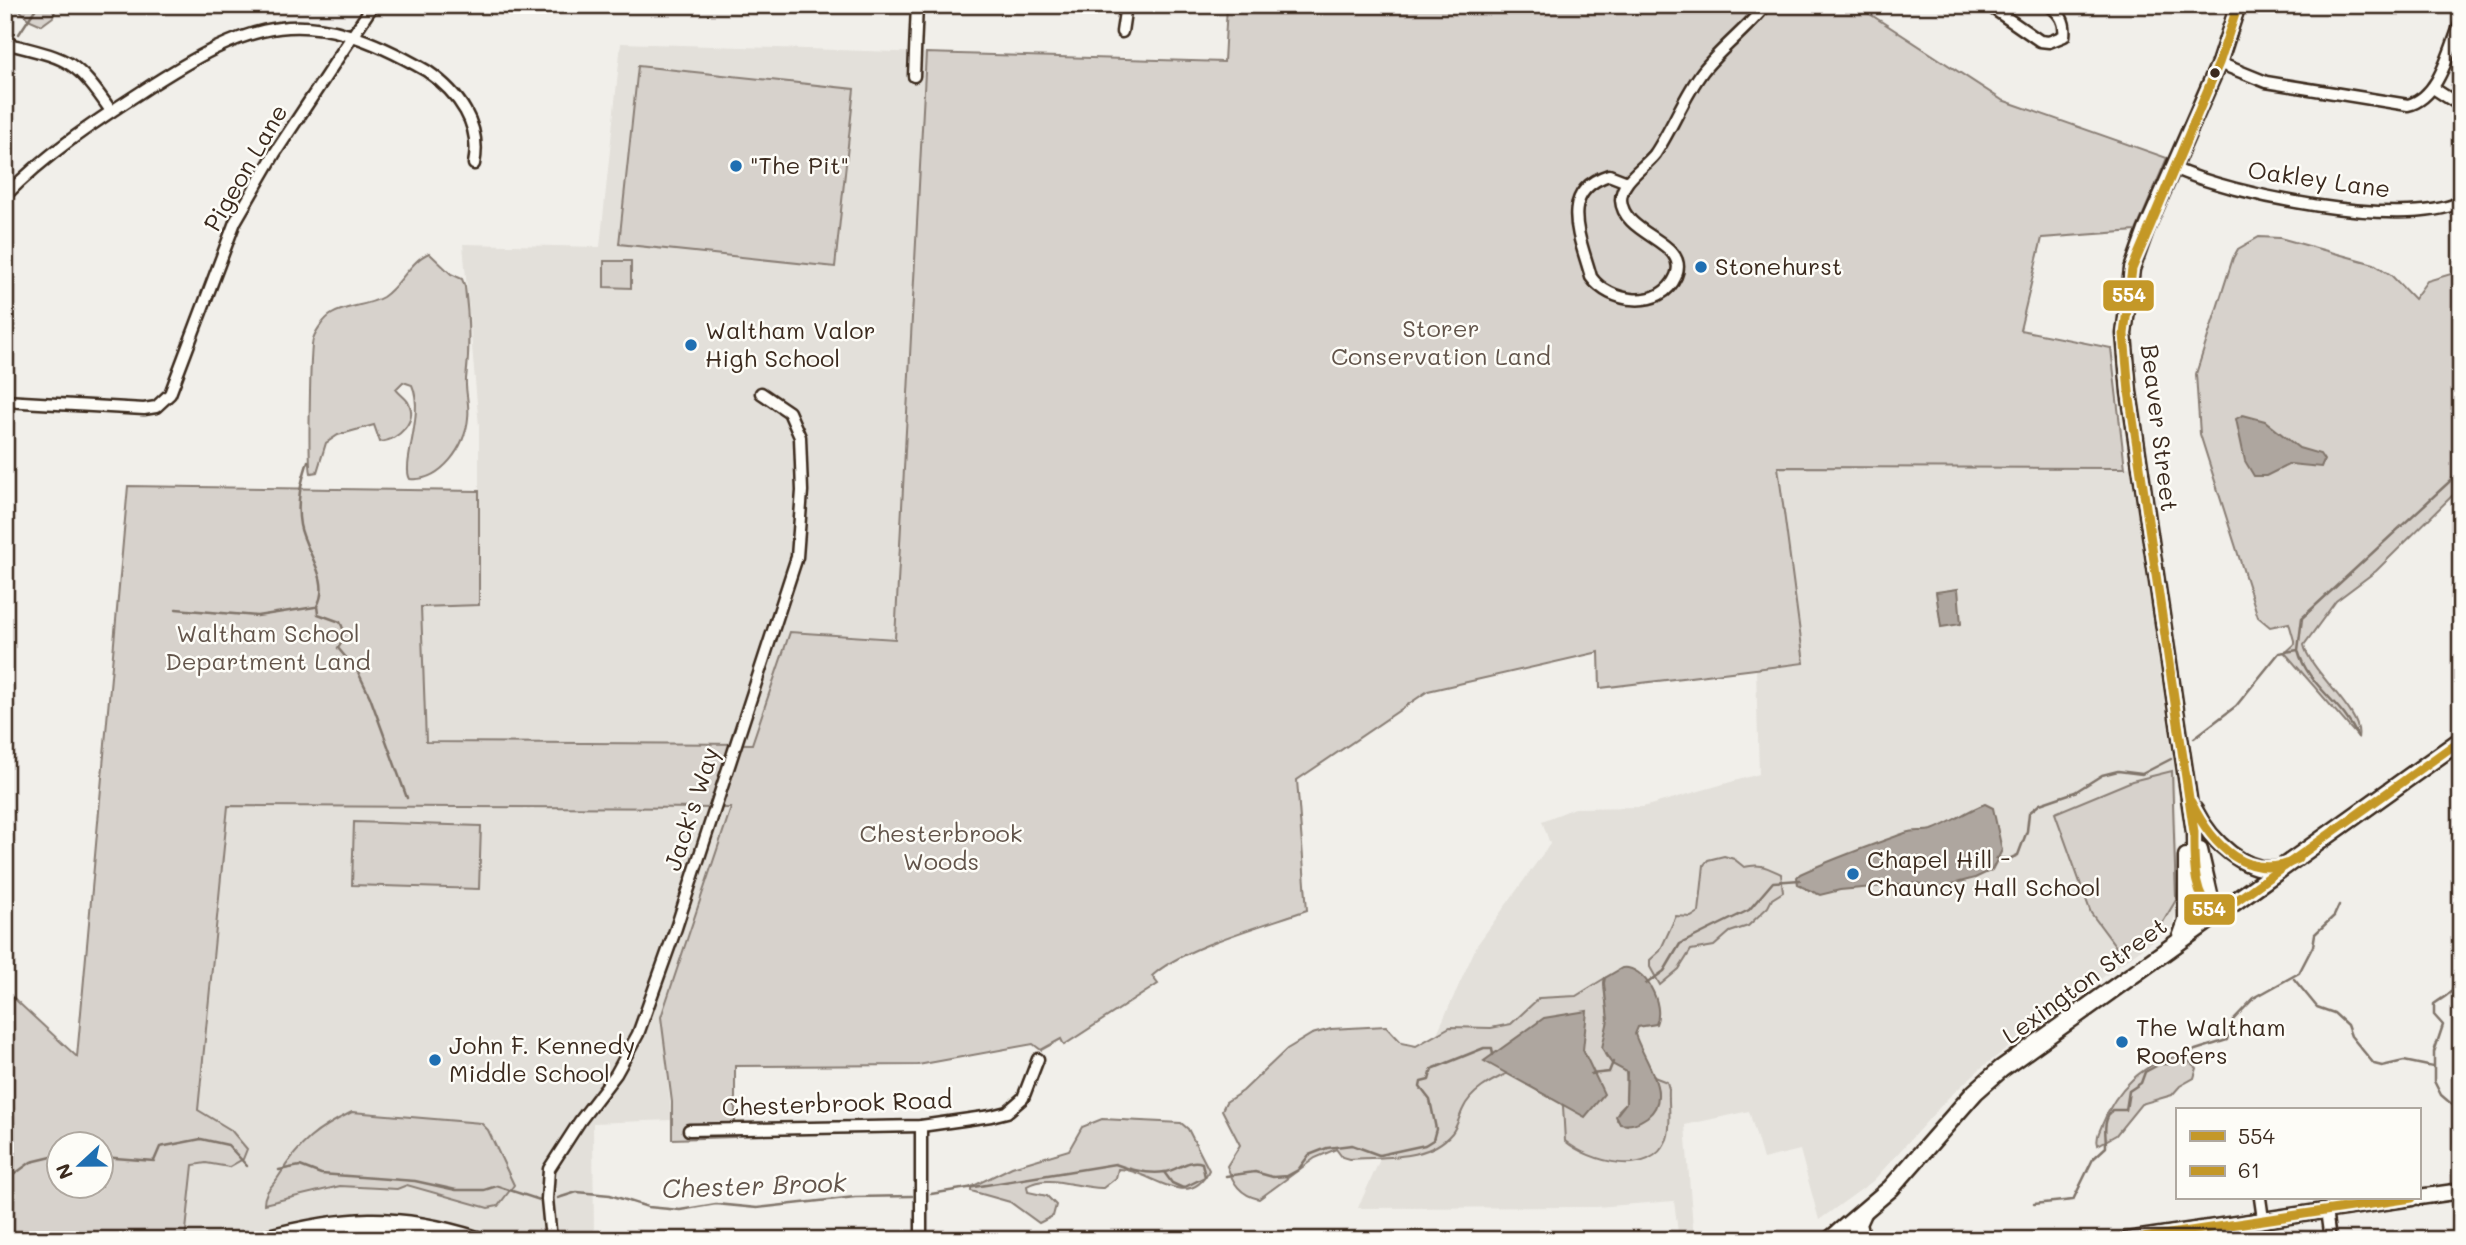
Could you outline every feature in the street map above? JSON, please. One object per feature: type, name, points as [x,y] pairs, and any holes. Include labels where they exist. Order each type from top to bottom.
[{"type":"main road","name":"Beaver Street","points":[[2216,916],[2203,903],[2198,890],[2194,832],[2124,346],[2125,308],[2132,269],[2219,63],[2238,5]]},
{"type":"main road","name":"Lexington Street","points":[[1830,1240],[1898,1181],[1988,1080],[2461,740]]},
{"type":"main road","points":[[2178,943],[2186,921],[2186,774]]},
{"type":"main road","points":[[2188,793],[2205,828],[2225,848],[2257,867],[2269,870],[2287,867]]},
{"type":"main road","points":[[2420,1197],[2461,1191]]},
{"type":"main road","points":[[2127,1240],[2398,1200]]},
{"type":"main road","points":[[1863,1240],[1859,1224],[1864,1213]]},
{"type":"main road","points":[[261,1240],[314,1226],[363,1220],[415,1223],[477,1240]]},
{"type":"main road","points":[[311,1240],[353,1235],[413,1240]]},
{"type":"street","name":"Pigeon Lane","points":[[5,401],[144,409],[162,403],[176,381],[235,222],[275,153],[373,5]]},
{"type":"street","points":[[914,76],[917,5]]},
{"type":"street","points":[[1122,32],[1126,5]]},
{"type":"street","points":[[1627,182],[1609,175],[1600,178],[1583,192],[1575,211],[1591,277],[1597,286],[1623,299],[1640,300],[1655,295],[1673,281],[1678,272],[1677,262],[1663,243],[1628,220],[1621,201],[1627,182],[1654,154],[1706,67],[1766,5]]},
{"type":"street","points":[[1988,5],[2040,41],[2049,42],[2064,36],[2065,28],[2062,19],[2049,5]]},
{"type":"street","points":[[2219,63],[2266,82],[2408,105],[2417,103],[2433,88],[2461,22]]},
{"type":"street","points":[[5,195],[38,163],[206,49],[250,29],[276,23],[321,23],[355,33],[416,64],[452,92],[471,119],[475,134],[474,164]]},
{"type":"street","points":[[5,43],[42,52],[77,67],[111,111]]},
{"type":"street","points":[[2433,88],[2461,106]]},
{"type":"street","name":"Oakley Lane","points":[[2173,168],[2232,189],[2398,214],[2438,210],[2461,202]]},
{"type":"street","name":"Jack's Way","points":[[553,1236],[547,1199],[549,1169],[580,1121],[616,1074],[638,1034],[658,981],[797,557],[802,491],[800,437],[789,411],[761,393]]},
{"type":"street","name":"Chesterbrook Road","points":[[689,1130],[921,1126],[1007,1112],[1023,1098],[1038,1059]]},
{"type":"street","points":[[921,1126],[921,1240]]},
{"type":"street","points":[[2260,1200],[2263,1219]]},
{"type":"street","points":[[2326,1210],[2330,1240]]},
{"type":"shaded area","name":"Waltham Valor High School","points":[[621,43],[926,53],[895,639],[790,632],[752,744],[425,742],[421,606],[479,604],[479,426],[463,244],[600,247]]},
{"type":"shaded area","points":[[2243,415],[2265,421],[2299,448],[2320,454],[2324,460],[2321,467],[2290,464],[2266,476],[2254,476],[2245,461],[2236,419]]},
{"type":"shaded area","name":"Chapel Hill - Chauncy Hall School","points":[[1778,467],[2131,467],[2174,768],[2178,904],[2172,926],[1981,1068],[1948,1098],[1873,1181],[1819,1220],[1800,1150],[1763,1159],[1749,1111],[1685,1125],[1694,1240],[1679,1240],[1674,1201],[1596,1207],[1358,1208],[1477,945],[1550,844],[1542,821],[1575,808],[1643,807],[1759,774],[1756,669],[1804,663]]},
{"type":"shaded area","points":[[1958,589],[1961,624],[1941,627],[1936,592]]},
{"type":"shaded area","points":[[1985,804],[1993,808],[2002,850],[1992,870],[1975,878],[1937,888],[1917,883],[1840,890],[1820,895],[1798,885],[1797,877],[1813,868],[1905,833],[1932,830]]},
{"type":"shaded area","name":"John F. Kennedy Middle School","points":[[228,806],[731,808],[661,1017],[672,1120],[593,1123],[594,1240],[504,1240],[426,1218],[370,1212],[301,1219],[223,1240],[185,1240]]},
{"type":"shaded area","points":[[1622,968],[1630,969],[1645,979],[1658,1007],[1656,1024],[1638,1027],[1635,1034],[1654,1077],[1658,1099],[1655,1108],[1647,1117],[1628,1125],[1620,1124],[1616,1116],[1626,1103],[1627,1072],[1612,1064],[1602,1048],[1608,1020],[1605,978]]},
{"type":"shaded area","points":[[1587,1011],[1583,1050],[1604,1094],[1585,1117],[1484,1061],[1544,1018]]},
{"type":"green space","points":[[15,5],[57,5],[53,17],[42,25],[28,19]]},
{"type":"green space","name":"Storer Conservation Land","points":[[1227,5],[1856,5],[2002,100],[2167,158],[2136,231],[2042,238],[2020,330],[2111,348],[2125,468],[1778,467],[1804,663],[1600,688],[1599,652],[1428,691],[1297,780],[1307,910],[1204,946],[1166,965],[1152,976],[1158,984],[1064,1045],[1061,1039],[1041,1050],[1033,1044],[918,1065],[735,1066],[735,1137],[672,1139],[672,1102],[661,1017],[731,808],[228,806],[198,1110],[231,1130],[247,1149],[243,1159],[229,1167],[206,1163],[193,1165],[185,1240],[5,1240],[5,990],[77,1057],[128,486],[479,491],[479,605],[421,607],[426,742],[752,744],[790,632],[895,639],[926,53],[1224,62]]},
{"type":"green space","name":"\"The Pit\"","points":[[638,66],[854,89],[835,267],[619,244]]},
{"type":"green space","points":[[2259,237],[2280,238],[2374,264],[2391,275],[2414,299],[2427,281],[2461,271],[2461,487],[2376,571],[2336,601],[2304,645],[2308,656],[2353,716],[2358,727],[2358,737],[2285,653],[2295,644],[2289,623],[2270,627],[2258,617],[2200,434],[2196,374],[2233,258],[2238,249]]},
{"type":"green space","points":[[429,253],[451,274],[462,279],[465,287],[468,413],[466,429],[457,450],[450,460],[432,475],[410,479],[408,462],[416,410],[412,385],[403,382],[396,389],[407,400],[411,416],[400,433],[380,442],[374,425],[338,435],[326,443],[317,472],[311,473],[311,363],[316,332],[332,314],[383,297],[416,262]]},
{"type":"green space","points":[[604,261],[631,261],[631,288],[604,287]]},
{"type":"green space","points":[[2172,771],[2176,900],[2163,922],[2120,952],[2091,913],[2055,813],[2132,781]]},
{"type":"green space","points":[[354,822],[481,826],[479,889],[352,885]]},
{"type":"green space","points":[[1724,856],[1734,859],[1744,867],[1759,866],[1781,874],[1783,892],[1772,899],[1768,907],[1748,926],[1730,932],[1714,946],[1691,950],[1679,969],[1660,985],[1650,967],[1650,960],[1660,951],[1676,916],[1691,917],[1699,912],[1704,865],[1708,860]]},
{"type":"green space","points":[[1605,978],[1608,1017],[1604,1053],[1624,1068],[1626,1075],[1626,1103],[1619,1110],[1617,1120],[1627,1125],[1658,1092],[1654,1077],[1667,1082],[1669,1089],[1670,1121],[1667,1139],[1659,1151],[1648,1159],[1619,1163],[1576,1149],[1565,1141],[1563,1106],[1557,1096],[1508,1073],[1476,1092],[1463,1109],[1452,1133],[1430,1149],[1404,1156],[1349,1159],[1342,1157],[1336,1149],[1315,1158],[1259,1199],[1242,1191],[1232,1178],[1227,1166],[1240,1145],[1222,1110],[1226,1102],[1243,1091],[1287,1049],[1312,1034],[1331,1029],[1386,1026],[1402,1043],[1416,1046],[1450,1027],[1491,1028],[1511,1024],[1539,998],[1576,996]]},
{"type":"green space","points":[[2182,1056],[2197,1068],[2194,1078],[2180,1086],[2172,1095],[2141,1104],[2116,1135],[2098,1145],[2098,1135],[2108,1112],[2123,1089],[2155,1064]]},
{"type":"green space","points":[[352,1112],[481,1123],[488,1130],[514,1185],[498,1206],[488,1208],[407,1185],[397,1189],[340,1186],[264,1204],[267,1192],[302,1146],[319,1131]]},
{"type":"green space","points":[[1102,1119],[1181,1123],[1188,1129],[1209,1170],[1201,1182],[1191,1188],[1180,1189],[1118,1169],[1116,1178],[1103,1188],[1054,1181],[1035,1182],[1027,1186],[1028,1192],[1047,1196],[1056,1205],[1053,1216],[1039,1223],[1010,1202],[971,1191],[971,1187],[1012,1167],[1069,1150],[1082,1127]]},
{"type":"waterway","points":[[19,34],[38,5]]},
{"type":"waterway","points":[[5,56],[7,52]]},
{"type":"waterway","points":[[308,461],[300,492],[299,516],[303,535],[320,576],[318,614],[340,622],[342,626],[344,635],[338,648],[358,672],[370,697],[407,798]]},
{"type":"waterway","name":"Chester Brook","points":[[2194,738],[2236,706],[2279,653],[2298,650],[2302,618],[2461,471]]},
{"type":"waterway","points":[[176,609],[257,616],[315,607]]},
{"type":"waterway","points":[[2298,650],[2309,674],[2343,713],[2358,737]]},
{"type":"waterway","points":[[2461,659],[2461,664]]},
{"type":"waterway","name":"Chester Brook","points":[[1996,858],[2009,859],[2018,855],[2027,831],[2029,813],[2040,804],[2075,792],[2102,775],[2118,771],[2142,774],[2171,759]]},
{"type":"waterway","name":"Chester Brook","points":[[1646,984],[1664,971],[1680,944],[1749,910],[1773,882],[1800,880]]},
{"type":"waterway","points":[[2034,1204],[2073,1200],[2093,1159],[2106,1147],[2105,1128],[2109,1115],[2112,1110],[2126,1110],[2129,1091],[2141,1083],[2145,1072],[2160,1064],[2173,1064],[2189,1052],[2227,1040],[2233,1020],[2254,998],[2299,973],[2313,946],[2315,934],[2334,916],[2339,905]]},
{"type":"waterway","points":[[2459,1180],[2454,1143],[2455,1107],[2441,1095],[2434,1081],[2434,1052],[2443,1025],[2434,1015],[2434,1004],[2451,991],[2456,971],[2461,969]]},
{"type":"waterway","points":[[2294,979],[2317,1007],[2334,1013],[2347,1025],[2351,1036],[2374,1064],[2382,1066],[2404,1061],[2433,1067]]},
{"type":"waterway","name":"Chester Brook","points":[[1226,1176],[1255,1172],[1273,1177],[1287,1176],[1298,1170],[1309,1155],[1327,1148],[1352,1145],[1379,1155],[1425,1145],[1433,1140],[1436,1129],[1430,1100],[1420,1087],[1421,1082],[1429,1080],[1432,1069],[1484,1048],[1492,1048],[1493,1055]]},
{"type":"waterway","name":"Chester Brook","points":[[1591,1074],[1609,1072],[1613,1062]]},
{"type":"waterway","name":"Chester Brook","points":[[116,1158],[154,1161],[160,1147],[201,1139],[228,1145],[247,1166]]},
{"type":"waterway","name":"Chester Brook","points":[[5,1181],[31,1162],[46,1158]]},
{"type":"waterway","name":"Chester Brook","points":[[931,1194],[1115,1164],[1159,1173],[1197,1162],[1202,1163],[1205,1177],[1183,1188],[1172,1183],[1164,1172]]},
{"type":"waterway","name":"Chester Brook","points":[[279,1170],[300,1166],[321,1174],[415,1181],[456,1190],[484,1190],[497,1186],[540,1200]]},
{"type":"waterway","name":"Chester Brook","points":[[558,1198],[577,1192],[610,1195],[648,1207],[680,1210],[716,1204],[757,1208],[855,1197],[912,1196]]},
{"type":"waterway","points":[[2457,1240],[2460,1201]]},
{"type":"transit line","name":"554","points":[[2238,5],[2219,63],[2132,269],[2124,334],[2129,392],[2194,832],[2196,877],[2207,907],[2215,916],[2461,740]]},
{"type":"transit line","name":"554","points":[[2191,802],[2210,833],[2234,856],[2263,867],[2298,859]]},
{"type":"transit line","name":"61","points":[[2129,1240],[2399,1200]]},
{"type":"place","name":"\"The Pit\"","points":[[736,166]]},
{"type":"place","name":"Stonehurst","points":[[1701,267]]},
{"type":"place","name":"Waltham Valor High School","points":[[691,345]]},
{"type":"place","name":"Chapel Hill - Chauncy Hall School","points":[[1853,874]]},
{"type":"place","name":"The Waltham Roofers","points":[[2122,1042]]},
{"type":"place","name":"John F. Kennedy Middle School","points":[[435,1060]]},
{"type":"park label","name":"Waltham School Department Land","points":[[268,648]]},
{"type":"park label","name":"Chesterbrook Woods","points":[[941,848]]}]
